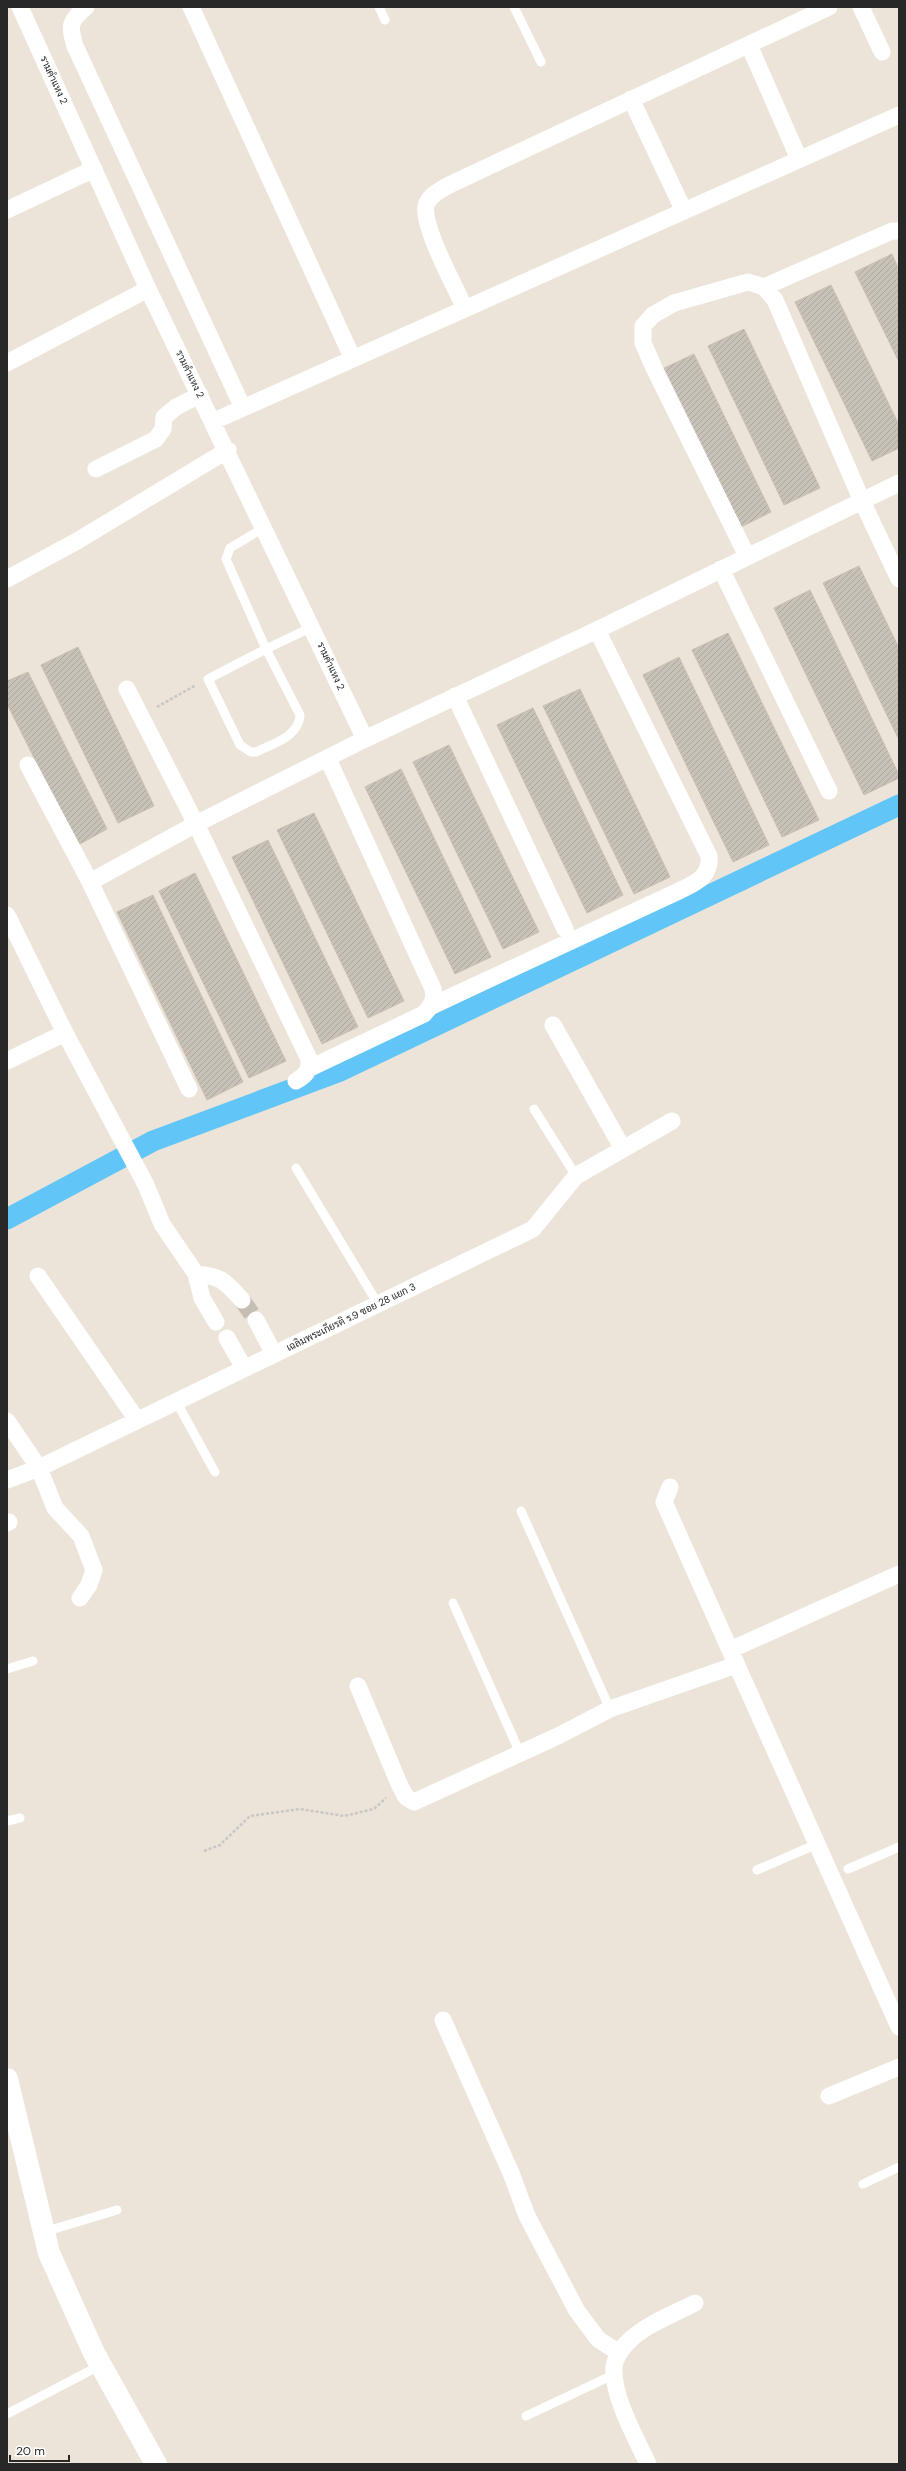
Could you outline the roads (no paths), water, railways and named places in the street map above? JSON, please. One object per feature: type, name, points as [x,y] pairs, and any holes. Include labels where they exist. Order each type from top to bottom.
[{"type":"street","name":"รามคำแหง 2","points":[[20,7],[148,289],[228,450],[365,739]]},
{"type":"street","points":[[86,7],[74,16],[70,28],[74,46],[243,408]]},
{"type":"street","points":[[191,7],[353,359]]},
{"type":"street","points":[[465,309],[428,228],[426,207],[430,198],[447,186],[829,7]]},
{"type":"street","points":[[861,7],[882,52]]},
{"type":"street","points":[[749,44],[800,159]]},
{"type":"street","points":[[631,100],[684,211]]},
{"type":"street","points":[[214,421],[899,115]]},
{"type":"street","points":[[7,210],[94,169]]},
{"type":"street","points":[[764,287],[892,231],[899,231]]},
{"type":"street","points":[[747,556],[654,368],[643,343],[643,326],[653,315],[674,303],[748,282],[764,287],[776,300],[862,501],[899,579]]},
{"type":"street","points":[[7,363],[148,289]]},
{"type":"street","points":[[96,469],[156,439],[163,429],[164,417],[176,406],[200,395]]},
{"type":"street","points":[[7,579],[77,541],[228,450]]},
{"type":"street","points":[[90,882],[196,824],[328,759],[365,739],[597,630],[899,483]]},
{"type":"street","points":[[721,569],[829,790]]},
{"type":"street","points":[[431,1006],[679,891],[699,881],[706,874],[710,864],[709,856],[597,630]]},
{"type":"street","points":[[128,689],[196,824],[309,1059],[310,1068]]},
{"type":"street","points":[[456,696],[565,929]]},
{"type":"street","points":[[296,1081],[306,1075],[310,1068],[424,1014],[431,1006],[434,998],[433,988],[328,759]]},
{"type":"street","points":[[28,764],[90,882],[189,1089]]},
{"type":"street","points":[[7,915],[64,1032],[146,1185],[162,1224],[196,1274],[202,1298],[216,1322]]},
{"type":"street","points":[[553,1025],[623,1148]]},
{"type":"street","points":[[7,1061],[64,1032]]},
{"type":"street","name":"เฉลิมพระเกียรติ ร.9 ซอย 28 แยก 3","points":[[7,1480],[38,1468],[533,1229],[576,1176],[672,1121]]},
{"type":"street","points":[[196,1274],[214,1276],[225,1281],[242,1300]]},
{"type":"street","points":[[38,1276],[137,1420]]},
{"type":"street","points":[[256,1320],[274,1354]]},
{"type":"street","points":[[227,1338],[244,1368]]},
{"type":"street","points":[[7,1421],[38,1468],[55,1508],[81,1536],[94,1570],[89,1585],[80,1598]]},
{"type":"street","points":[[670,1487],[664,1502],[733,1658],[897,2018]]},
{"type":"street","points":[[358,1686],[400,1786],[406,1797],[414,1802],[610,1709],[733,1658],[899,1574]]},
{"type":"street","points":[[443,2020],[511,2173],[527,2216],[577,2311],[598,2339],[619,2353]]},
{"type":"street","points":[[829,2096],[899,2067]]},
{"type":"street","points":[[7,2079],[12,2120],[49,2253],[101,2365],[156,2464]]},
{"type":"street","points":[[648,2464],[627,2416],[616,2386],[614,2366],[619,2353],[630,2340],[643,2330],[695,2303]]},
{"type":"lane","points":[[379,7],[385,20]]},
{"type":"lane","points":[[514,7],[541,62]]},
{"type":"lane","points":[[265,527],[230,548],[226,559],[266,649],[300,716],[300,721],[292,734],[256,752],[251,752],[240,745],[208,678],[266,649],[312,627]]},
{"type":"lane","points":[[534,1109],[576,1176]]},
{"type":"lane","points":[[296,1168],[378,1304]]},
{"type":"lane","points":[[176,1401],[215,1472]]},
{"type":"lane","points":[[521,1511],[610,1709]]},
{"type":"lane","points":[[453,1603],[520,1753]]},
{"type":"lane","points":[[7,1669],[33,1661]]},
{"type":"lane","points":[[7,1821],[20,1818]]},
{"type":"lane","points":[[757,1870],[817,1844]]},
{"type":"lane","points":[[848,1869],[899,1847]]},
{"type":"lane","points":[[863,2184],[899,2167]]},
{"type":"lane","points":[[44,2232],[117,2210]]},
{"type":"lane","points":[[7,2414],[101,2365]]},
{"type":"lane","points":[[526,2416],[615,2374]]},
{"type":"waterway","points":[[7,1219],[153,1141],[338,1072],[899,805]]},
{"type":"tunnel","points":[[242,1300],[256,1320]]}]
